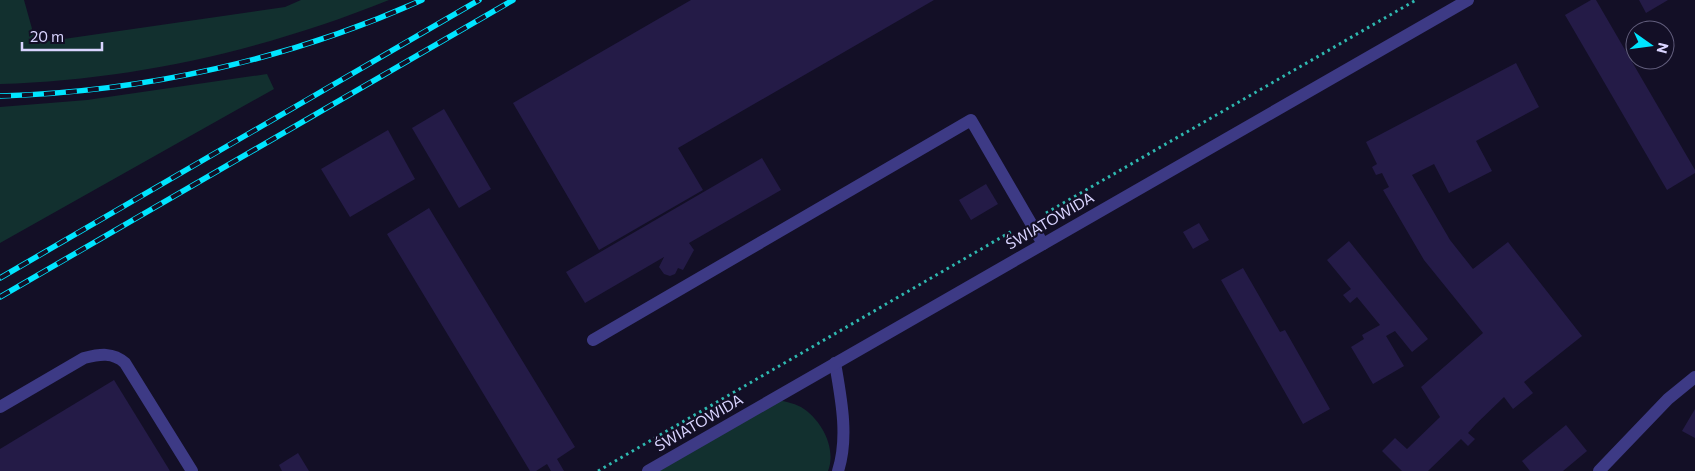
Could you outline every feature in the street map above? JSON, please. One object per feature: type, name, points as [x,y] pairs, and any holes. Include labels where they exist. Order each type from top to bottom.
[{"type":"street","name":"ŚWIATOWIDA","points":[[648,471],[1468,0]]},
{"type":"street","points":[[593,340],[971,120],[1043,244]]},
{"type":"street","points":[[0,407],[84,358],[97,355],[118,357],[125,363],[192,471]]},
{"type":"street","points":[[836,363],[843,418],[843,443],[838,471]]},
{"type":"street","points":[[1599,471],[1668,399],[1695,377]]},
{"type":"path","points":[[1044,214],[1416,0]]},
{"type":"path","points":[[598,471],[1012,232]]},
{"type":"green space","points":[[0,0],[24,0],[36,43],[285,7],[301,0],[389,0],[295,34],[198,59],[149,69],[99,76],[0,84]]},
{"type":"green space","points":[[267,74],[274,89],[0,243],[0,107],[87,100]]},
{"type":"green space","points":[[774,399],[801,407],[821,426],[829,444],[830,462],[828,471],[648,471]]},
{"type":"building","points":[[691,0],[934,0],[678,148],[703,190],[599,250],[513,103]]},
{"type":"building","points":[[1591,0],[1596,0],[1625,50],[1625,70],[1637,70],[1695,173],[1667,190],[1565,15]]},
{"type":"building","points":[[1639,0],[1668,0],[1646,13]]},
{"type":"building","points":[[1516,63],[1539,107],[1476,141],[1492,171],[1449,193],[1434,164],[1412,175],[1450,240],[1473,269],[1508,242],[1582,336],[1524,382],[1533,393],[1513,409],[1504,397],[1476,424],[1468,433],[1475,439],[1468,446],[1461,439],[1428,471],[1402,471],[1382,451],[1395,438],[1407,449],[1440,417],[1421,387],[1483,333],[1424,260],[1383,190],[1389,187],[1382,173],[1376,175],[1372,167],[1377,164],[1366,142]]},
{"type":"building","points":[[444,109],[491,189],[459,208],[412,128]]},
{"type":"building","points":[[388,130],[415,179],[350,217],[321,169]]},
{"type":"building","points":[[762,158],[781,190],[689,243],[694,250],[683,270],[678,268],[675,274],[670,276],[664,274],[659,267],[664,257],[585,303],[566,272]]},
{"type":"building","points":[[986,184],[998,204],[971,220],[959,200]]},
{"type":"building","points":[[429,208],[575,447],[557,459],[564,471],[551,471],[547,464],[536,471],[530,471],[387,234]]},
{"type":"building","points":[[1199,223],[1209,240],[1193,249],[1183,232]]},
{"type":"building","points":[[1349,241],[1428,339],[1412,352],[1395,331],[1386,336],[1404,366],[1373,384],[1351,347],[1364,339],[1362,335],[1380,325],[1357,297],[1350,303],[1343,295],[1351,289],[1327,260]]},
{"type":"building","points":[[1243,268],[1280,332],[1285,330],[1330,409],[1303,424],[1221,280]]},
{"type":"building","points":[[114,380],[170,471],[0,471],[0,449]]},
{"type":"building","points":[[1695,409],[1695,438],[1682,431]]},
{"type":"building","points":[[1566,425],[1587,451],[1563,471],[1530,471],[1522,461]]},
{"type":"building","points":[[298,453],[309,471],[282,471],[279,465]]},
{"type":"railway","points":[[0,96],[108,88],[216,69],[321,39],[372,21],[422,0]]},
{"type":"railway","points":[[0,278],[479,0]]},
{"type":"railway","points":[[0,297],[513,0]]}]
